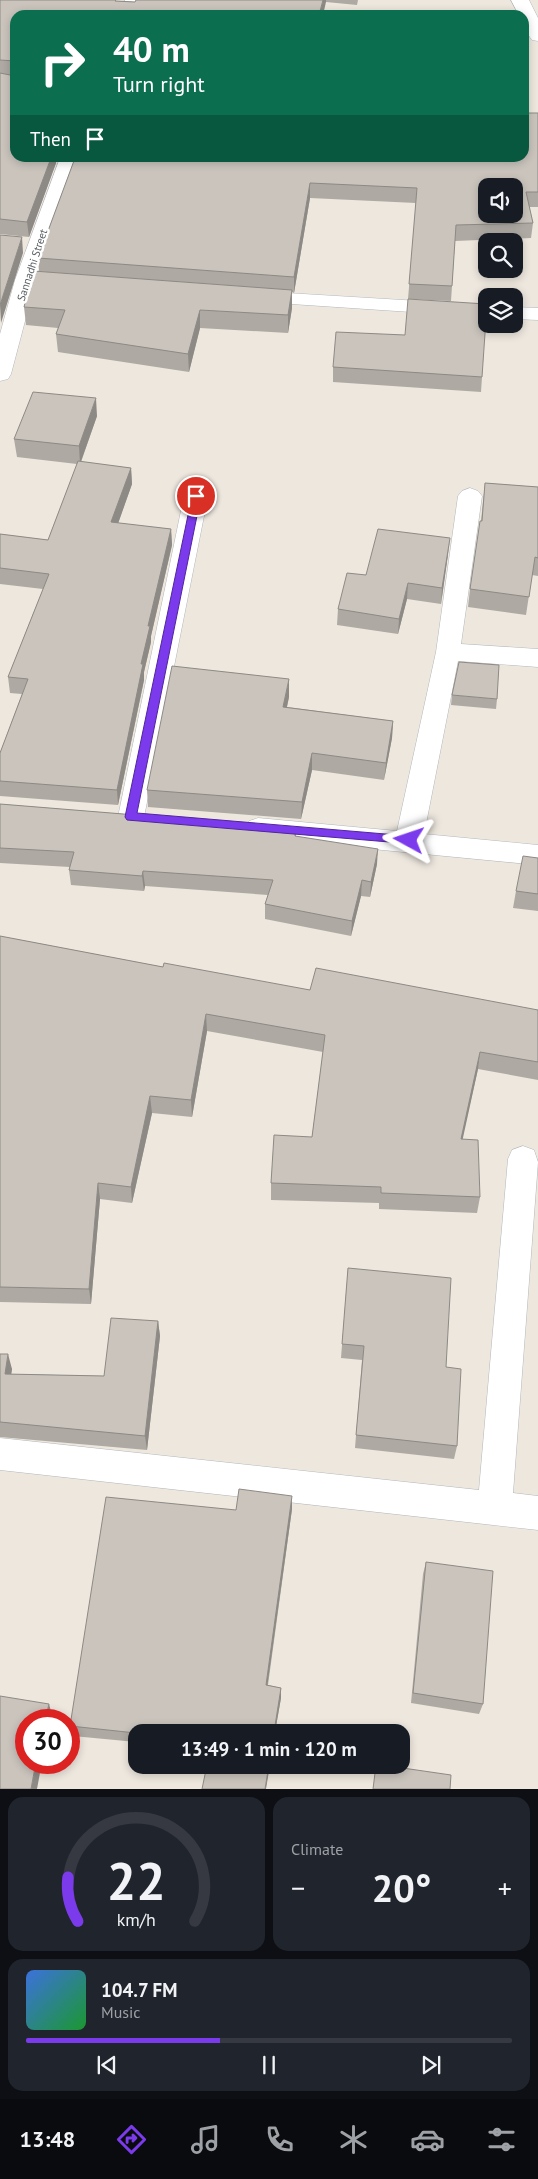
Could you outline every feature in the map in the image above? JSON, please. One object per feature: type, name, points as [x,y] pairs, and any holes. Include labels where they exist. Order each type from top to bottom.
[{"type":"street","points":[[529,18],[538,36]]},
{"type":"street","name":"Sannadhi Street","points":[[0,374],[25,280],[28,245],[68,162]]},
{"type":"street","points":[[25,280],[84,284]]},
{"type":"street","points":[[232,295],[478,310]]},
{"type":"street","points":[[523,313],[538,314]]},
{"type":"street","points":[[103,815],[141,818],[196,496]]},
{"type":"street","points":[[409,840],[448,652],[470,496]]},
{"type":"street","points":[[448,652],[538,658]]},
{"type":"street","points":[[230,825],[409,840],[538,855]]},
{"type":"street","points":[[496,1508],[523,1159]]},
{"type":"street","points":[[0,1454],[538,1513]]},
{"type":"building","points":[[0,0],[116,0],[135,2],[136,0],[323,0],[320,10],[10,10],[10,61],[0,60]]},
{"type":"building","points":[[0,73],[10,75],[10,162],[50,162],[27,222],[0,219]]},
{"type":"building","points":[[529,113],[538,113],[538,192],[526,192],[533,223],[456,225],[452,286],[409,284],[417,188],[310,183],[294,277],[38,258],[74,162],[529,162]]},
{"type":"building","points":[[0,235],[22,237],[0,305]]},
{"type":"building","points":[[33,271],[292,290],[288,315],[200,310],[188,354],[56,334],[65,310],[24,307]]},
{"type":"building","points":[[408,299],[478,303],[478,333],[485,333],[482,377],[333,367],[336,332],[405,335]]},
{"type":"building","points":[[33,392],[96,398],[79,446],[14,439]]},
{"type":"building","points":[[78,461],[131,468],[111,522],[171,529],[148,626],[150,626],[141,664],[143,664],[117,790],[0,781],[0,753],[28,679],[8,677],[49,574],[0,568],[0,534],[48,540]]},
{"type":"building","points":[[485,483],[538,487],[538,558],[535,557],[529,597],[470,589],[480,521],[482,521]]},
{"type":"building","points":[[378,529],[450,538],[442,588],[408,583],[399,619],[338,609],[347,573],[366,575]]},
{"type":"building","points":[[459,662],[499,665],[497,699],[452,695]]},
{"type":"building","points":[[172,666],[289,679],[283,707],[393,721],[386,763],[312,753],[302,802],[147,790]]},
{"type":"building","points":[[0,804],[296,828],[295,836],[378,849],[371,882],[362,880],[352,921],[265,904],[273,880],[143,871],[142,876],[69,870],[74,852],[0,848]]},
{"type":"building","points":[[523,856],[538,858],[538,894],[516,891]]},
{"type":"building","points":[[0,936],[163,967],[164,963],[310,990],[316,968],[538,1010],[538,1062],[480,1052],[461,1139],[478,1140],[480,1197],[381,1193],[381,1187],[271,1183],[274,1135],[312,1137],[325,1035],[206,1014],[191,1100],[150,1096],[131,1187],[98,1183],[89,1289],[0,1287]]},
{"type":"building","points":[[348,1268],[451,1278],[446,1367],[461,1369],[457,1446],[356,1435],[364,1346],[342,1344]]},
{"type":"building","points":[[111,1318],[158,1321],[145,1436],[0,1422],[0,1354],[8,1354],[5,1374],[104,1376]]},
{"type":"building","points":[[239,1489],[292,1496],[266,1685],[281,1688],[275,1724],[128,1724],[128,1732],[80,1727],[80,1709],[73,1709],[106,1497],[236,1510]]},
{"type":"building","points":[[426,1562],[493,1571],[483,1704],[413,1693]]},
{"type":"building","points":[[0,1696],[49,1704],[48,1709],[15,1709],[15,1774],[34,1774],[31,1789],[0,1789]]},
{"type":"building","points":[[410,1769],[451,1775],[450,1789],[373,1789],[375,1774],[410,1774]]},
{"type":"building","points":[[205,1774],[268,1774],[265,1789],[202,1789]]},
{"type":"route","points":[[196,496],[131,817],[409,840]]}]
